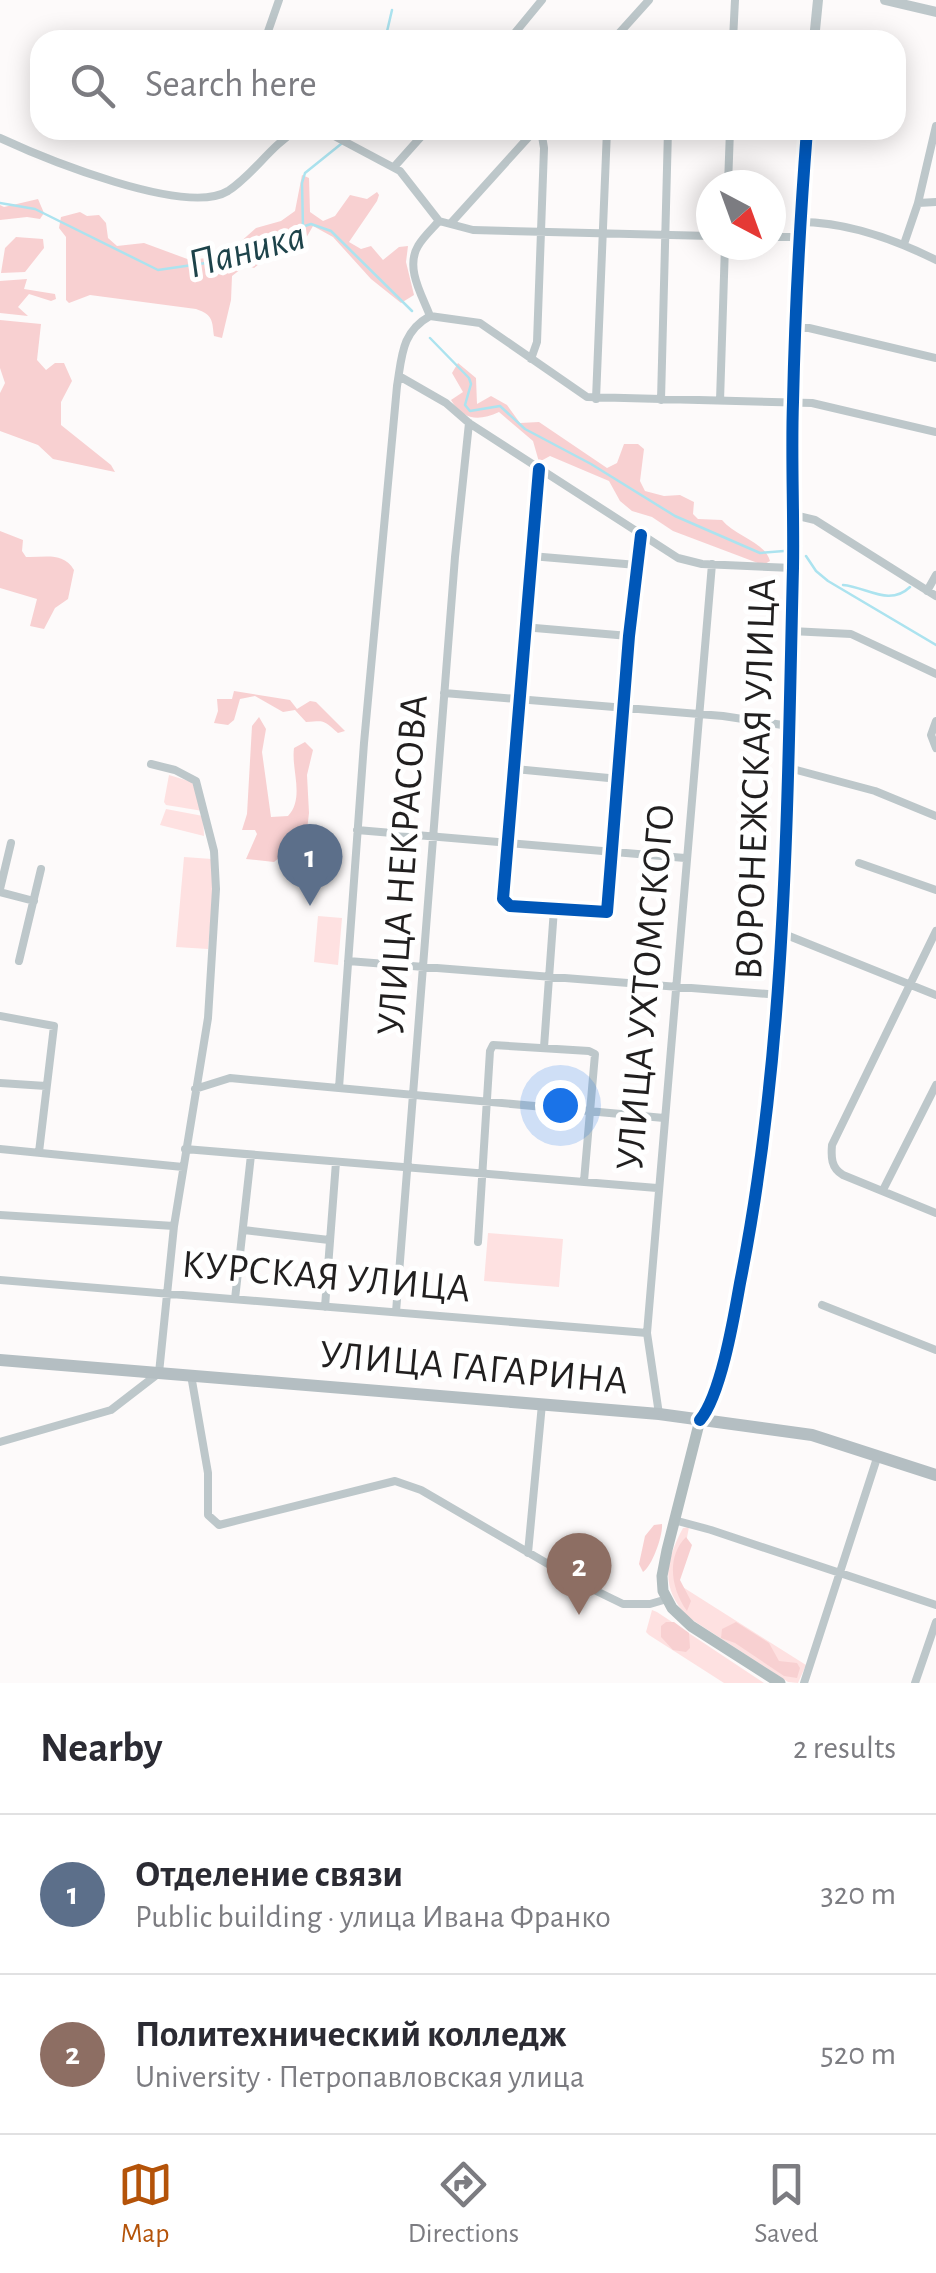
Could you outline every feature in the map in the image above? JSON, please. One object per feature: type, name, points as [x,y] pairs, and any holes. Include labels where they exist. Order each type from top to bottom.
[{"type":"main road","name":"УЛИЦА ГАГАРИНА","points":[[0,1360],[659,1414],[812,1434],[936,1475]]},
{"type":"main road","name":"ВОРОНЕЖСКАЯ УЛИЦА","points":[[667,1599],[662,1576],[700,1420]]},
{"type":"main road","points":[[667,1599],[690,1626],[780,1683]]},
{"type":"street","points":[[269,30],[278,0]]},
{"type":"street","points":[[517,30],[542,0]]},
{"type":"street","points":[[622,30],[648,0]]},
{"type":"street","points":[[734,30],[735,0]]},
{"type":"street","points":[[815,30],[818,0]]},
{"type":"street","points":[[885,0],[936,12]]},
{"type":"street","points":[[904,244],[936,126]]},
{"type":"street","points":[[0,138],[94,177],[137,190],[205,197],[226,193],[281,140]]},
{"type":"street","points":[[343,140],[394,166],[439,221],[473,230],[696,236]]},
{"type":"street","points":[[394,166],[419,140]]},
{"type":"street","points":[[451,223],[529,140]]},
{"type":"street","points":[[531,359],[537,342],[541,140]]},
{"type":"street","points":[[596,399],[607,140]]},
{"type":"street","points":[[661,400],[668,140]]},
{"type":"street","points":[[729,170],[730,140]]},
{"type":"street","name":"ВОРОНЕЖСКАЯ УЛИЦА","points":[[700,1420],[710,1404],[747,1250],[780,995],[793,568],[792,404],[806,140]]},
{"type":"street","points":[[918,203],[936,202]]},
{"type":"street","points":[[430,316],[416,282],[413,258],[416,248],[439,221]]},
{"type":"street","points":[[800,222],[839,226],[904,244],[936,260]]},
{"type":"street","points":[[786,238],[799,238]]},
{"type":"street","points":[[720,402],[725,260]]},
{"type":"street","points":[[338,1088],[399,376],[410,332],[430,316],[480,323],[576,392],[596,399],[812,404],[936,432]]},
{"type":"street","points":[[796,328],[936,358]]},
{"type":"street","points":[[399,376],[446,403],[469,424],[678,558],[712,564],[793,568]]},
{"type":"street","name":"УЛИЦА НЕКРАСОВА","points":[[396,1312],[469,424]]},
{"type":"street","points":[[539,469],[506,844],[506,904],[607,912],[641,535]]},
{"type":"street","points":[[794,515],[815,520],[932,593],[936,575]]},
{"type":"street","points":[[531,556],[637,565]]},
{"type":"street","name":"УЛИЦА УХТОМСКОГО","points":[[659,1414],[647,1333],[712,564]]},
{"type":"street","points":[[524,627],[629,636]]},
{"type":"street","points":[[791,631],[851,634],[936,674]]},
{"type":"street","points":[[444,693],[698,714],[789,726]]},
{"type":"street","points":[[936,721],[932,735],[936,748]]},
{"type":"street","points":[[0,1442],[111,1410],[159,1373],[174,1226],[208,1018],[216,861],[196,781],[151,764]]},
{"type":"street","points":[[788,768],[874,791],[936,816]]},
{"type":"street","points":[[515,770],[620,779]]},
{"type":"street","points":[[358,830],[685,858]]},
{"type":"street","points":[[11,843],[0,890],[34,902]]},
{"type":"street","points":[[859,864],[936,890]]},
{"type":"street","points":[[20,961],[40,869]]},
{"type":"street","points":[[544,1048],[554,909]]},
{"type":"street","points":[[936,931],[832,1145],[831,1156],[836,1171],[936,1214]]},
{"type":"street","points":[[784,934],[936,995]]},
{"type":"street","points":[[348,961],[780,995]]},
{"type":"street","points":[[0,1016],[54,1026],[39,1152]]},
{"type":"street","points":[[478,1242],[493,1044],[595,1054],[584,1181]]},
{"type":"street","points":[[195,1089],[230,1078],[664,1118]]},
{"type":"street","points":[[0,1083],[46,1086]]},
{"type":"street","points":[[883,1190],[936,1086]]},
{"type":"street","points":[[0,1149],[183,1167]]},
{"type":"street","points":[[185,1150],[657,1188]]},
{"type":"street","points":[[235,1299],[251,1155]]},
{"type":"street","points":[[325,1306],[336,1162]]},
{"type":"street","points":[[0,1215],[174,1226]]},
{"type":"street","points":[[244,1230],[329,1240]]},
{"type":"street","name":"КУРСКАЯ УЛИЦА","points":[[0,1280],[647,1333]]},
{"type":"street","points":[[822,1305],[936,1350]]},
{"type":"street","points":[[191,1375],[208,1473],[208,1515],[219,1525],[395,1481],[421,1490],[528,1554],[623,1604],[650,1604],[667,1599]]},
{"type":"street","points":[[528,1554],[542,1404]]},
{"type":"street","points":[[804,1683],[878,1455]]},
{"type":"street","points":[[674,1520],[936,1606]]},
{"type":"street","points":[[915,1683],[936,1622]]},
{"type":"shaded area","points":[[302,175],[309,178],[310,212],[323,221],[335,216],[350,195],[367,199],[377,192],[377,201],[349,242],[361,249],[371,246],[383,260],[399,247],[408,246],[406,262],[414,295],[401,303],[371,279],[333,237],[313,226],[302,245],[288,241],[254,268],[246,265],[232,276],[222,338],[214,336],[209,316],[196,309],[90,295],[69,303],[66,300],[66,237],[59,228],[61,217],[80,212],[99,215],[106,223],[108,238],[117,246],[144,243],[190,260],[206,258],[229,252],[256,228],[281,221],[295,211]]},
{"type":"shaded area","points":[[38,199],[44,213],[40,219],[0,220],[0,205]]},
{"type":"shaded area","points":[[16,237],[43,239],[44,248],[25,272],[1,273],[5,248]]},
{"type":"shaded area","points":[[27,279],[24,289],[55,294],[56,299],[29,294],[18,307],[28,316],[0,313],[0,281]]},
{"type":"shaded area","points":[[0,320],[41,324],[37,360],[46,370],[55,363],[64,363],[72,381],[61,402],[61,425],[115,472],[53,459],[38,445],[0,431],[0,393],[5,383],[0,368]]},
{"type":"shaded area","points":[[458,363],[476,378],[477,404],[491,396],[507,405],[520,423],[539,422],[607,468],[617,463],[624,444],[638,444],[644,449],[640,481],[645,491],[680,495],[694,502],[693,514],[698,519],[722,520],[762,549],[770,561],[763,565],[673,531],[652,517],[632,511],[620,501],[609,481],[550,456],[539,462],[533,441],[499,412],[472,417],[456,407],[451,400],[463,392],[452,373]]},
{"type":"shaded area","points":[[0,531],[23,540],[26,557],[58,558],[74,570],[68,599],[55,608],[44,629],[30,626],[37,599],[0,588]]},
{"type":"shaded area","points":[[234,691],[290,700],[297,709],[310,701],[316,702],[345,731],[338,733],[323,722],[306,722],[295,710],[283,712],[255,696],[240,699],[234,720],[228,725],[214,723],[217,699],[232,699]]},
{"type":"shaded area","points":[[259,717],[266,729],[262,752],[271,817],[288,816],[296,801],[294,748],[305,742],[313,750],[307,775],[309,813],[303,864],[284,854],[274,862],[246,859],[257,834],[255,830],[242,830],[247,814],[252,726]]},
{"type":"shaded area","points":[[169,775],[192,782],[203,811],[166,805]]},
{"type":"shaded area","points":[[166,809],[203,816],[204,836],[160,825]]},
{"type":"shaded area","points":[[184,857],[212,859],[208,949],[176,947]]},
{"type":"shaded area","points":[[318,916],[342,918],[338,965],[314,962]]},
{"type":"shaded area","points":[[488,1233],[563,1239],[559,1287],[484,1281]]},
{"type":"shaded area","points":[[662,1524],[656,1550],[643,1572],[639,1564],[645,1536],[654,1525]]},
{"type":"shaded area","points":[[689,1527],[678,1584],[806,1665],[798,1683],[788,1682],[688,1617],[679,1606],[669,1584],[669,1562],[683,1528]]},
{"type":"shaded area","points":[[686,1537],[692,1545],[680,1580],[691,1601],[687,1611],[677,1593],[673,1573],[675,1554]]},
{"type":"shaded area","points":[[652,1610],[764,1683],[724,1683],[649,1635],[646,1632]]},
{"type":"shaded area","points":[[674,1622],[689,1633],[690,1648],[686,1652],[673,1650],[661,1637],[661,1626]]},
{"type":"shaded area","points":[[736,1622],[769,1643],[779,1661],[797,1663],[797,1678],[784,1676],[721,1638],[722,1629]]},
{"type":"waterway","points":[[387,30],[392,10]]},
{"type":"waterway","points":[[303,227],[305,173],[341,144]]},
{"type":"waterway","name":"Паника","points":[[0,203],[35,209],[158,270],[213,262],[264,236],[311,224],[331,231],[412,311]]},
{"type":"waterway","name":"Паника","points":[[430,338],[469,378],[465,405],[470,411],[500,406],[525,429],[675,516],[760,553],[784,551]]},
{"type":"waterway","name":"Паника","points":[[806,556],[828,581],[936,645]]},
{"type":"waterway","points":[[843,585],[886,596],[910,587]]},
{"type":"cycle path","points":[[700,1420],[720,1375],[734,1315],[756,1194],[776,1016],[789,748],[795,334],[806,140]]},
{"type":"cycle path","points":[[539,469],[503,899],[510,906],[607,912],[641,535]]},
{"type":"place","name":"Отделение связи","points":[[310,906]]},
{"type":"place","name":"Политехнический колледж","points":[[579,1615]]}]
